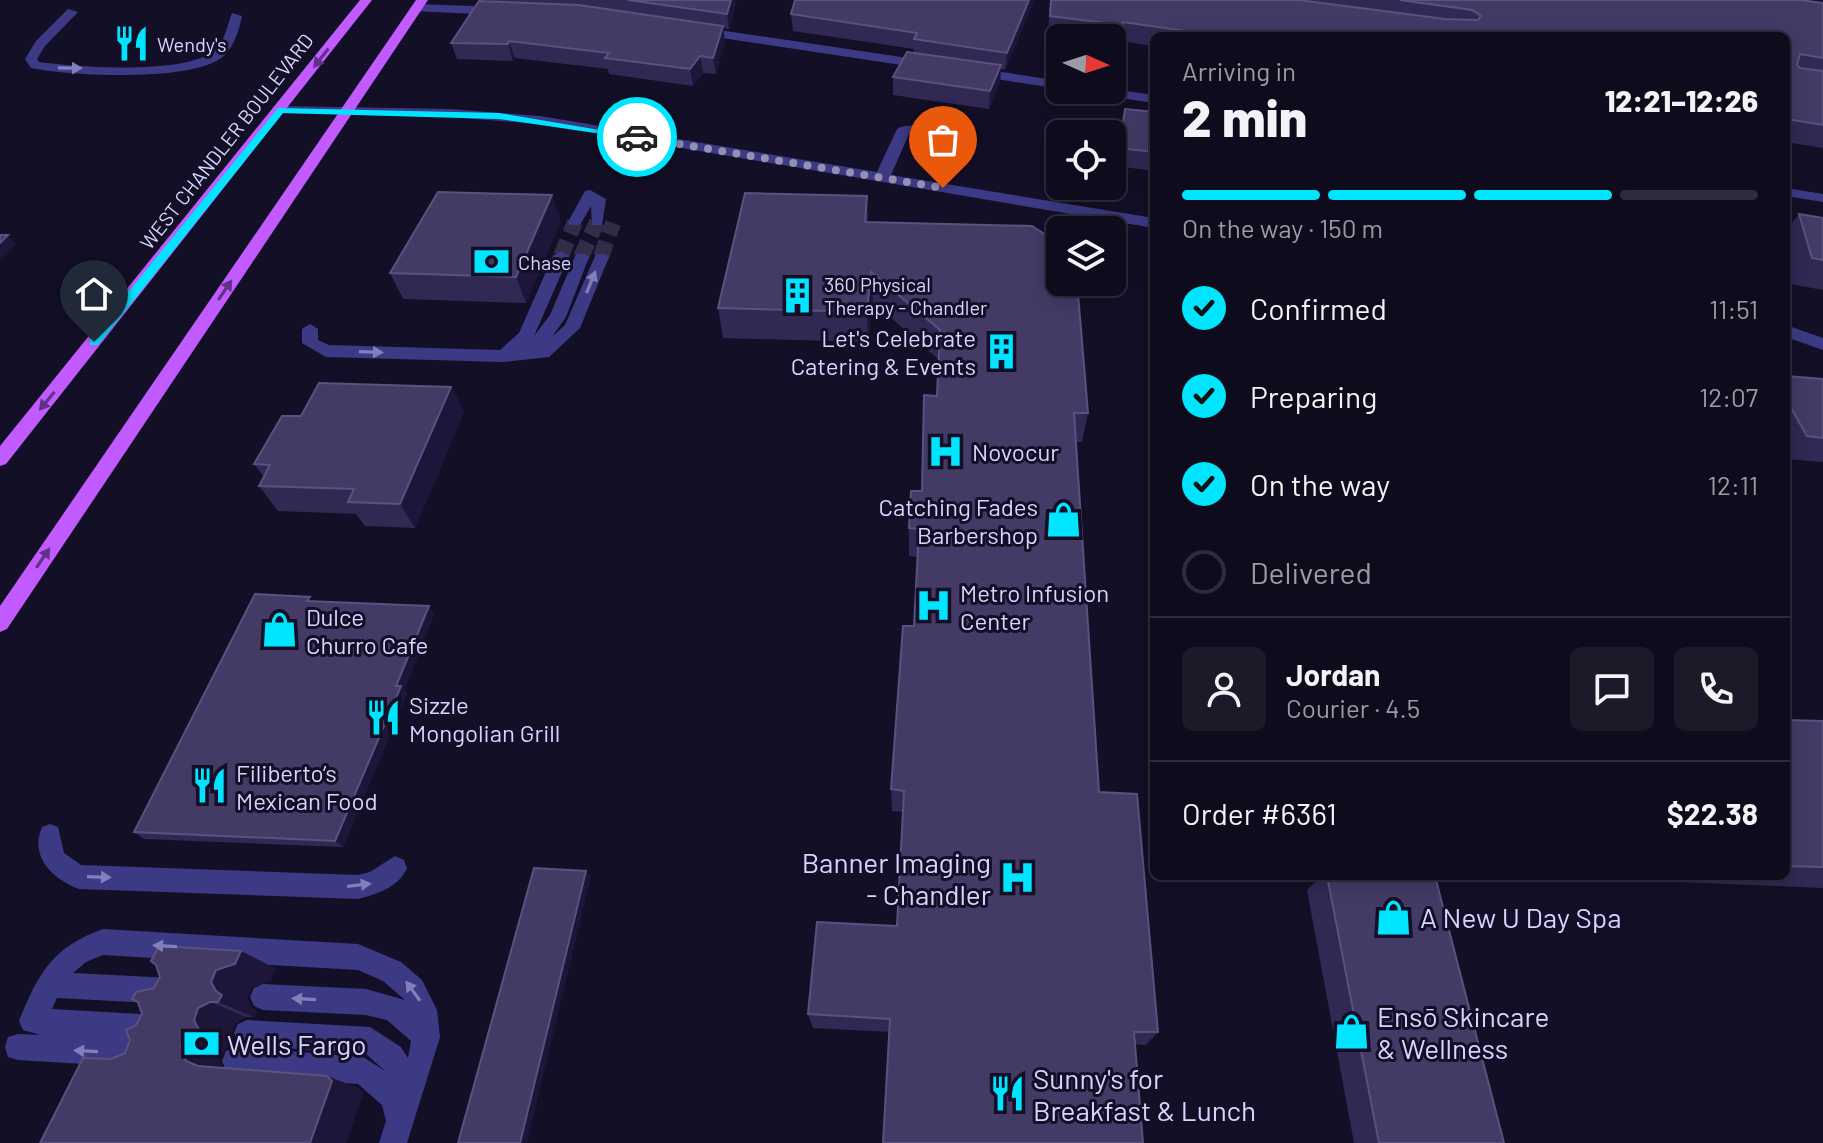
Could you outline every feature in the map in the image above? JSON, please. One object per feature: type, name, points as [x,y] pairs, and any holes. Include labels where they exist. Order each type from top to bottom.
[{"type":"main road","name":"WEST CHANDLER BOULEVARD","points":[[0,459],[366,0]]},
{"type":"main road","points":[[0,623],[419,4]]},
{"type":"street","points":[[419,4],[507,11]]},
{"type":"street","points":[[72,12],[40,44],[31,59],[35,65],[179,71],[208,62],[223,51],[233,38],[236,16]]},
{"type":"street","points":[[690,30],[937,67]]},
{"type":"street","points":[[968,71],[1046,83]]},
{"type":"street","points":[[1126,95],[1150,98]]},
{"type":"street","points":[[281,110],[450,113],[540,120],[1150,222]]},
{"type":"street","points":[[882,178],[904,129],[949,136]]},
{"type":"street","points":[[1790,193],[1823,198]]},
{"type":"street","points":[[575,222],[594,196],[613,214],[605,222]]},
{"type":"street","points":[[503,356],[526,336],[561,256]]},
{"type":"street","points":[[529,354],[558,317],[581,257]]},
{"type":"street","points":[[310,329],[310,343],[326,351],[503,356],[543,353],[572,328],[601,257]]},
{"type":"street","points":[[1790,332],[1823,344]]},
{"type":"street","points":[[50,835],[48,848],[56,864],[79,877],[358,887],[376,882],[395,868]]},
{"type":"street","points":[[166,1028],[33,1018],[54,975],[79,949],[103,942],[358,957],[380,964],[401,976],[427,1012],[427,1037],[396,1131]]},
{"type":"street","points":[[50,985],[183,992]]},
{"type":"street","points":[[263,997],[366,1002],[394,1008],[427,1037]]},
{"type":"street","points":[[247,1033],[370,1040],[391,1057],[411,1086]]},
{"type":"street","points":[[18,1047],[154,1055]]},
{"type":"street","points":[[236,1061],[363,1071],[394,1097],[396,1131]]},
{"type":"building","points":[[628,0],[731,0],[727,14]]},
{"type":"building","points":[[795,0],[1029,0],[1007,53],[914,39],[917,33],[791,14]]},
{"type":"building","points":[[1051,0],[1299,0],[1445,19],[1478,20],[1481,16],[1472,10],[1400,0],[1801,0],[1823,3],[1823,58],[1800,54],[1797,65],[1823,71],[1823,125],[1790,120],[1790,32],[1193,32],[1123,22],[1114,24],[1050,16]]},
{"type":"building","points":[[479,1],[579,5],[723,26],[713,58],[700,56],[690,69],[605,58],[609,53],[509,41],[508,44],[451,43]]},
{"type":"building","points":[[907,52],[1001,65],[990,91],[893,77]]},
{"type":"building","points":[[1125,109],[1150,112],[1150,152],[1126,149]]},
{"type":"building","points":[[438,192],[552,195],[516,277],[390,273]]},
{"type":"building","points":[[745,193],[867,196],[865,222],[1032,226],[1046,235],[1046,296],[1078,296],[1088,413],[1074,413],[1099,792],[1137,794],[1158,1032],[1134,1032],[1143,1143],[883,1143],[890,1019],[808,1014],[817,922],[897,926],[904,791],[891,789],[903,626],[914,626],[919,529],[909,528],[911,491],[922,491],[924,395],[937,396],[940,330],[871,272],[867,312],[718,308]]},
{"type":"building","points":[[1799,214],[1823,218],[1823,260],[1812,258]]},
{"type":"building","points":[[1790,376],[1823,379],[1823,438],[1807,436],[1790,406]]},
{"type":"building","points":[[319,383],[451,387],[400,504],[348,502],[354,489],[259,486],[270,465],[254,464],[282,416],[301,416]]},
{"type":"building","points":[[255,594],[310,597],[307,601],[429,606],[396,686],[401,686],[335,841],[134,832]]},
{"type":"building","points":[[1790,720],[1823,721],[1823,867],[1790,866]]},
{"type":"building","points":[[534,868],[586,871],[520,1143],[458,1143]]},
{"type":"building","points":[[1328,880],[1436,880],[1504,1143],[1379,1143]]},
{"type":"building","name":"Wells Fargo","points":[[159,946],[241,951],[235,964],[216,970],[211,982],[222,995],[218,1002],[198,1008],[194,1020],[199,1030],[187,1034],[181,1047],[186,1061],[198,1066],[327,1076],[332,1081],[310,1143],[40,1143],[83,1058],[111,1059],[125,1053],[130,1040],[126,1030],[136,1025],[142,1014],[138,1002],[132,999],[136,992],[154,988],[160,977],[151,961]]},
{"type":"tunnel","points":[[561,256],[575,222]]},
{"type":"tunnel","points":[[581,257],[597,222]]},
{"type":"tunnel","points":[[601,257],[613,223]]},
{"type":"way so far","points":[[637,137],[943,188]]},
{"type":"place","name":"Wendy's","points":[[131,44]]},
{"type":"place","name":"Chase","points":[[492,262]]},
{"type":"place","name":"360 Physical Therapy - Chandler","points":[[798,295]]},
{"type":"place","name":"Let's Celebrate Catering & Events","points":[[1002,351]]},
{"type":"place","name":"Novocur","points":[[946,451]]},
{"type":"place","name":"Catching Fades Barbershop","points":[[1064,520]]},
{"type":"place","name":"Metro Infusion Center","points":[[934,606]]},
{"type":"place","name":"Dulce Churro Cafe","points":[[280,630]]},
{"type":"place","name":"Sizzle Mongolian Grill","points":[[383,718]]},
{"type":"place","name":"Filiberto’s Mexican Food","points":[[210,786]]},
{"type":"place","name":"Banner Imaging - Chandler","points":[[1017,878]]},
{"type":"place","name":"A New U Day Spa","points":[[1394,917]]},
{"type":"place","name":"Ensō Skincare & Wellness","points":[[1351,1032]]},
{"type":"place","name":"Wells Fargo","points":[[201,1044]]},
{"type":"place","name":"Sunny's for Breakfast & Lunch","points":[[1007,1094]]},
{"type":"route","points":[[94,342],[281,110],[499,116],[637,137]]}]
